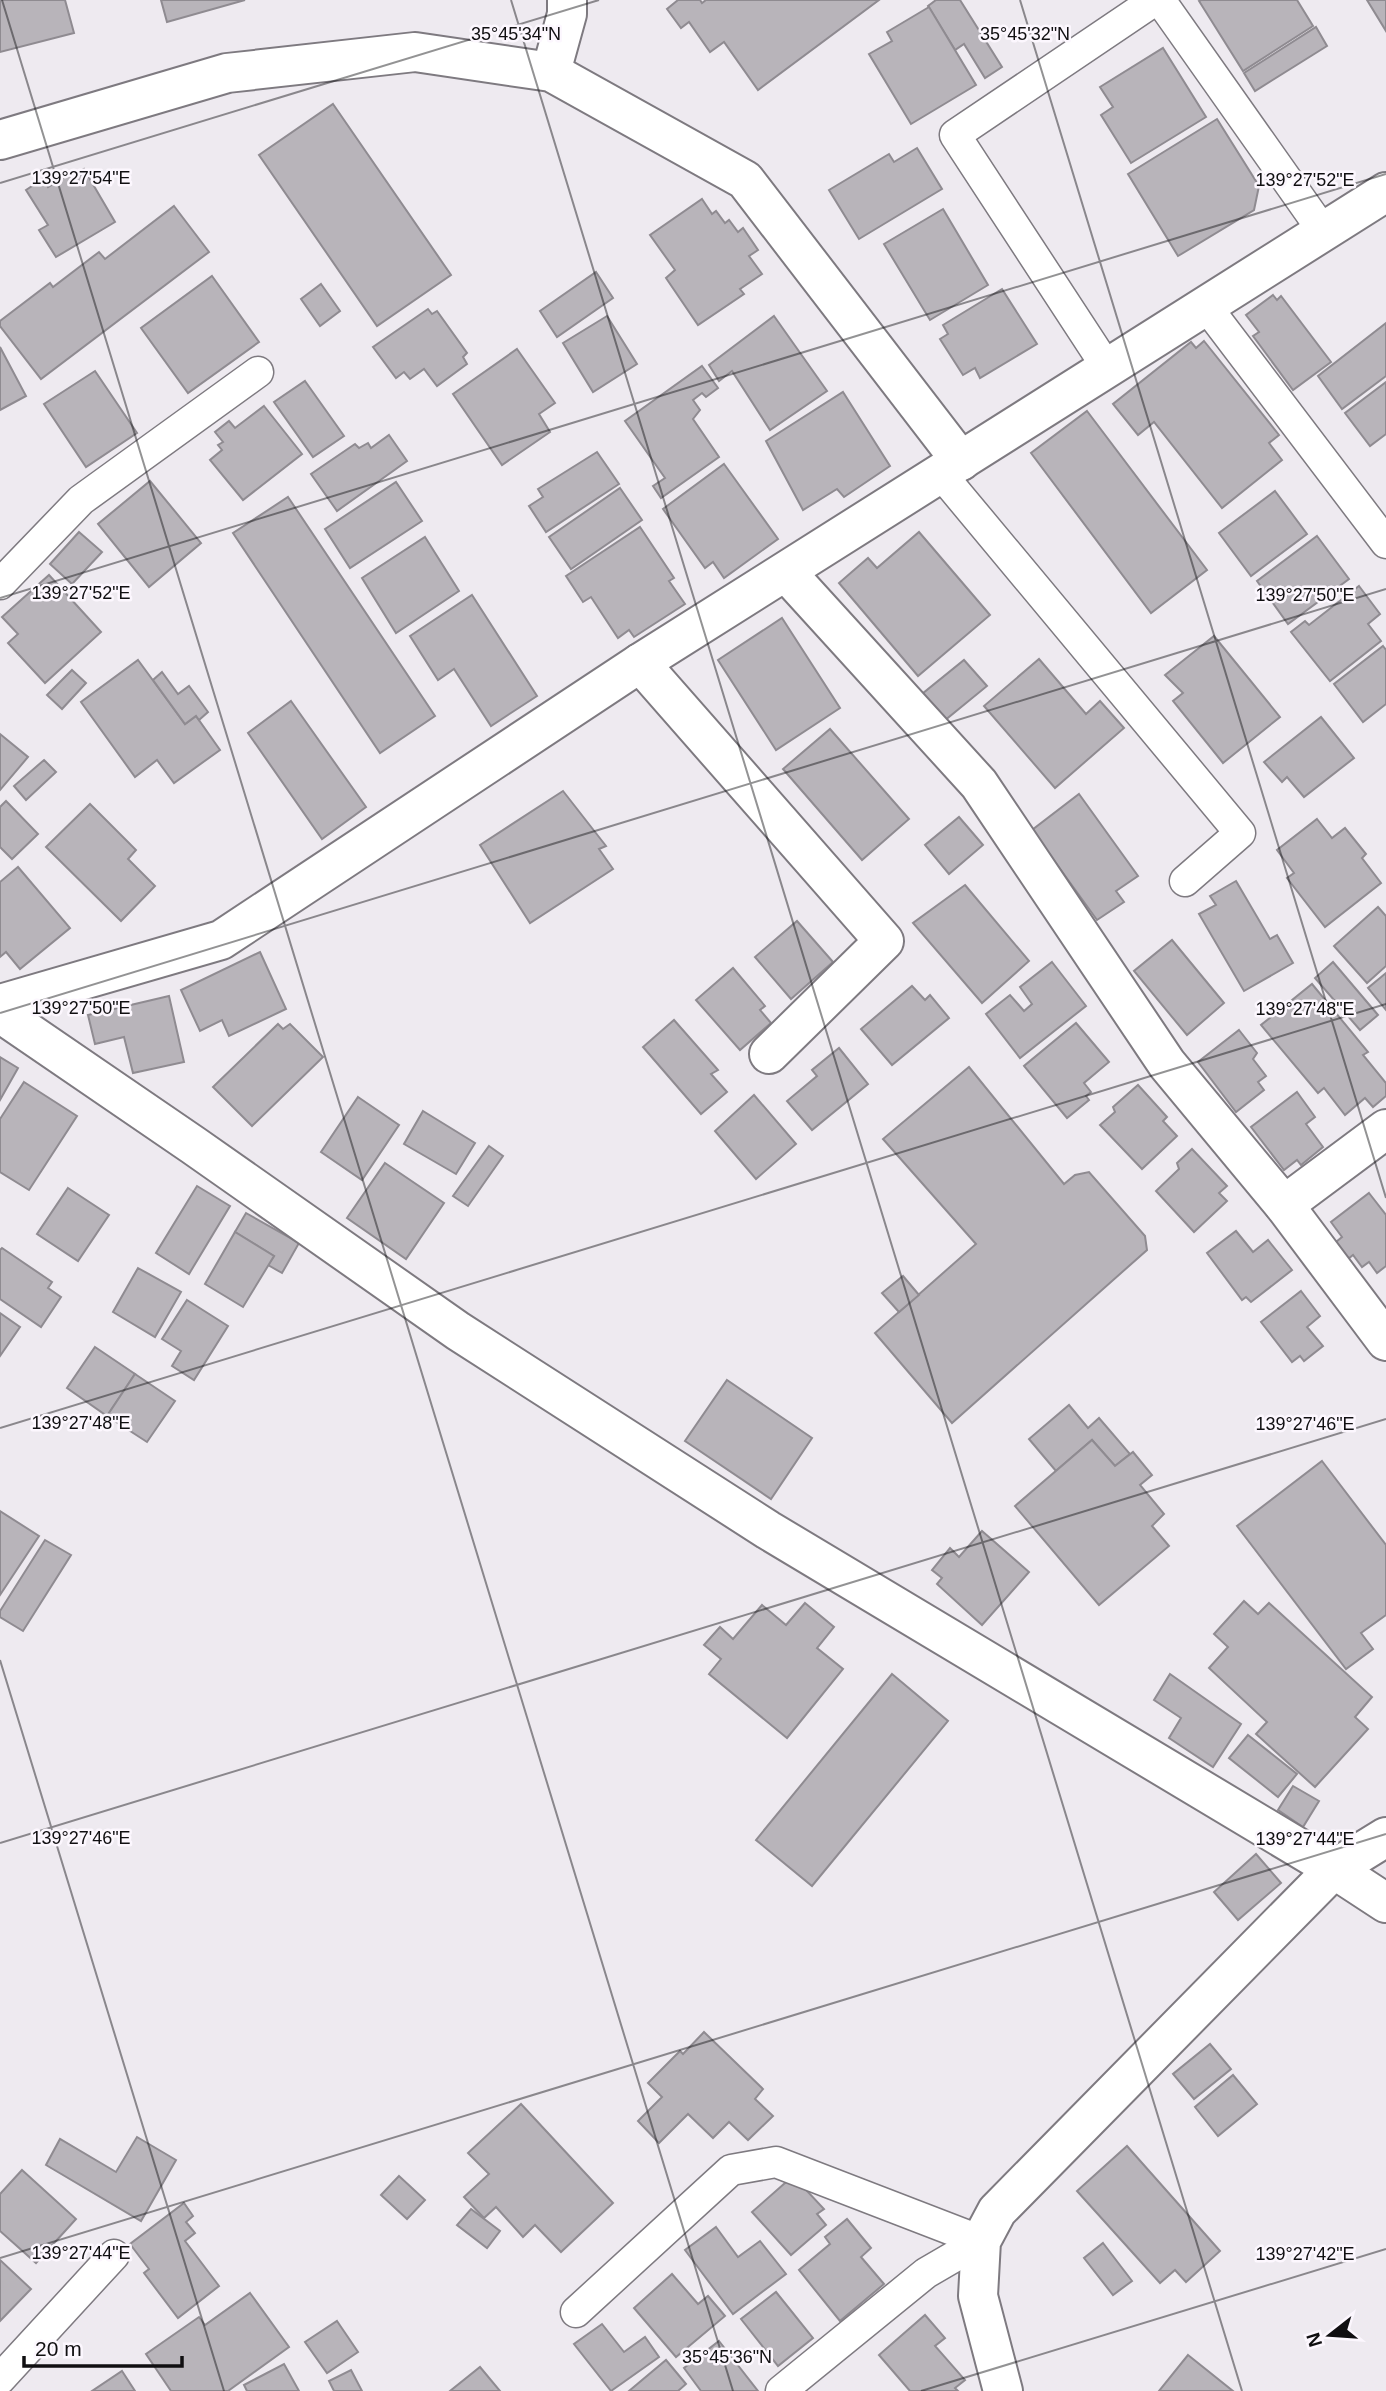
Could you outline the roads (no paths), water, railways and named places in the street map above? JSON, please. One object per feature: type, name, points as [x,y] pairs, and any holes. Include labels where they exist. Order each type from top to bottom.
[{"type":"street","points":[[551,72],[567,0]]},
{"type":"street","points":[[0,140],[227,73],[415,52],[551,72],[745,180],[951,467]]},
{"type":"street","points":[[0,1004],[221,940],[640,663],[1386,192]]},
{"type":"street","points":[[786,572],[979,784],[1167,1064],[1283,1205],[1386,1341]]},
{"type":"street","points":[[640,663],[884,941],[769,1054]]},
{"type":"street","points":[[0,1013],[458,1331],[561,1398],[768,1530],[1334,1869],[1386,1903]]},
{"type":"street","points":[[1283,1205],[1386,1129]]},
{"type":"street","points":[[1003,2391],[978,2296],[981,2241],[997,2211],[1334,1869],[1386,1837]]},
{"type":"lane","points":[[1108,369],[955,135],[1157,0],[1323,231]]},
{"type":"lane","points":[[1206,306],[1386,543]]},
{"type":"lane","points":[[0,584],[81,500],[258,372]]},
{"type":"lane","points":[[951,467],[1240,833],[1185,881]]},
{"type":"lane","points":[[576,2312],[731,2169],[776,2162],[981,2241]]},
{"type":"lane","points":[[781,2391],[926,2273],[981,2241]]},
{"type":"lane","points":[[0,2379],[114,2255]]}]
